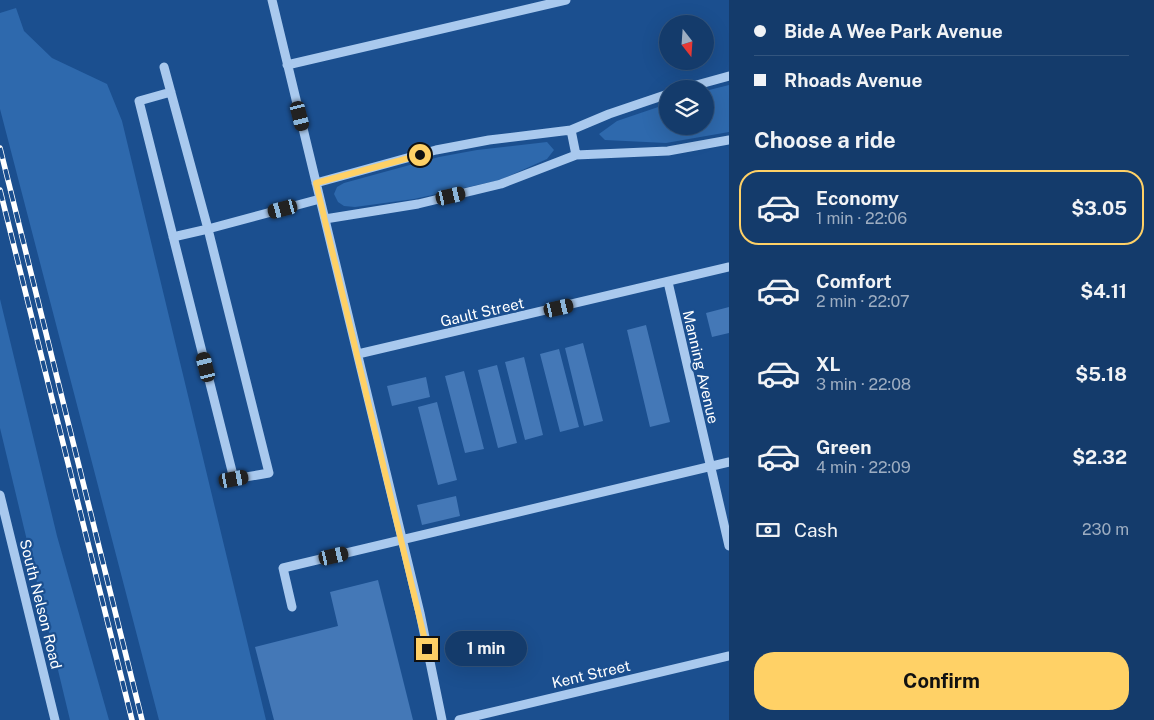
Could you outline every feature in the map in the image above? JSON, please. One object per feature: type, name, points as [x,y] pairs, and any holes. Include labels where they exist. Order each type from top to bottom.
[{"type":"street","points":[[272,0],[402,540],[442,720]]},
{"type":"street","points":[[287,65],[566,0]]},
{"type":"street","points":[[164,66],[171,92],[208,230],[269,472],[234,479],[139,101],[171,92]]},
{"type":"street","points":[[714,80],[729,76]]},
{"type":"street","points":[[316,183],[436,150],[489,140],[571,130],[659,97]]},
{"type":"street","points":[[571,130],[576,155]]},
{"type":"street","points":[[325,219],[418,204],[501,184],[576,155],[668,151],[729,140]]},
{"type":"street","points":[[173,238],[320,199]]},
{"type":"street","name":"Gault Street","points":[[358,354],[729,267]]},
{"type":"street","name":"Manning Avenue","points":[[668,282],[729,546]]},
{"type":"street","points":[[292,606],[283,568],[729,462]]},
{"type":"street","name":"South Nelson Road","points":[[0,495],[55,720]]},
{"type":"street","name":"Kent Street","points":[[460,720],[729,656]]},
{"type":"shaded area","points":[[16,8],[24,31],[52,58],[107,84],[122,121],[266,720],[159,720],[0,109],[0,13]]},
{"type":"shaded area","points":[[729,85],[729,132],[714,135],[714,89]]},
{"type":"shaded area","points":[[659,107],[659,135],[712,135],[666,143],[605,140],[599,134],[617,121]]},
{"type":"shaded area","points":[[547,142],[554,150],[547,159],[500,180],[414,199],[355,207],[344,206],[338,202],[334,194],[337,187],[344,183],[439,157],[477,150]]},
{"type":"shaded area","points":[[0,299],[57,536],[109,720],[70,720],[0,428]]},
{"type":"building","points":[[729,307],[729,333],[712,337],[706,313]]},
{"type":"building","points":[[646,325],[670,422],[650,427],[627,330]]},
{"type":"building","points":[[583,343],[603,421],[584,426],[565,348]]},
{"type":"building","points":[[559,349],[579,427],[560,432],[540,354]]},
{"type":"building","points":[[524,357],[543,435],[525,440],[505,362]]},
{"type":"building","points":[[497,365],[517,443],[498,448],[478,370]]},
{"type":"building","points":[[464,371],[484,449],[465,453],[445,376]]},
{"type":"building","points":[[426,377],[430,397],[392,406],[387,386]]},
{"type":"building","points":[[437,402],[457,480],[438,485],[418,407]]},
{"type":"building","points":[[456,496],[460,516],[422,525],[417,505]]},
{"type":"building","points":[[378,580],[413,720],[274,720],[255,647],[338,626],[330,592]]},
{"type":"railway","points":[[0,148],[142,720]]},
{"type":"railway","points":[[0,190],[132,720]]},
{"type":"route","points":[[420,155],[316,183],[427,649]]}]
